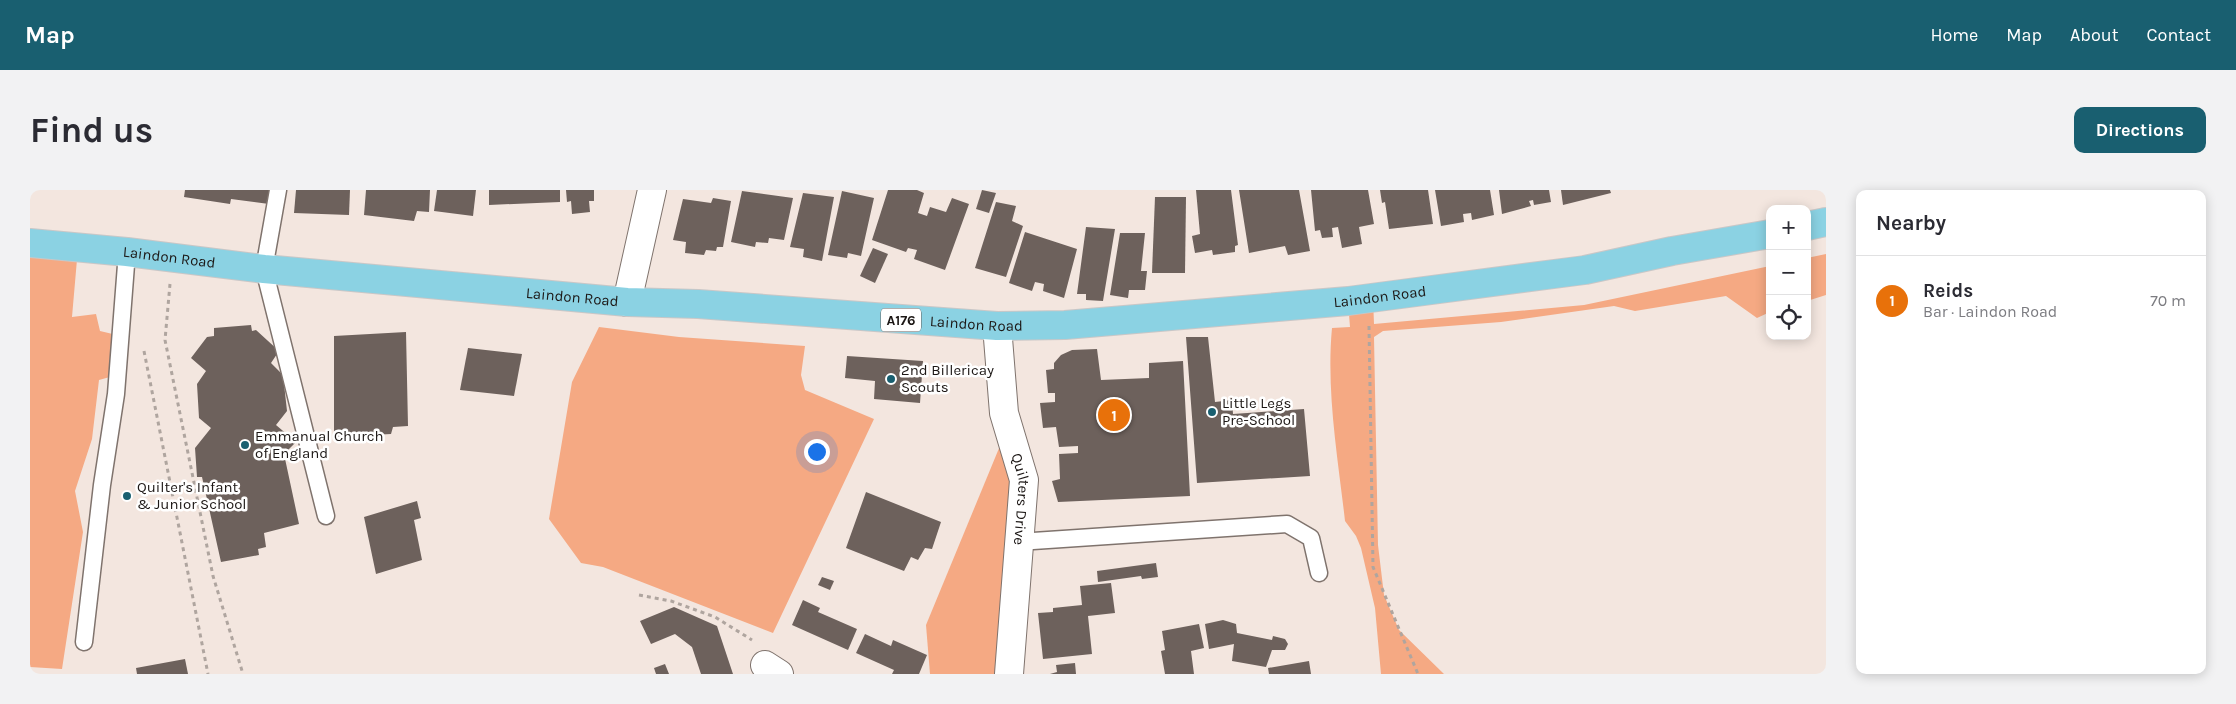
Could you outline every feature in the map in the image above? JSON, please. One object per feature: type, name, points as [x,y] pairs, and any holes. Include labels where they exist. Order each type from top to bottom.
[{"type":"main road","points":[[1811,225],[1826,222]]},
{"type":"main road","name":"Laindon Road","points":[[30,243],[172,257],[264,269],[627,302],[698,304],[997,326],[1065,325],[1366,299],[1585,270],[1766,235]]},
{"type":"street","points":[[627,302],[652,190]]},
{"type":"street","name":"Quilters Drive","points":[[997,326],[1004,413],[1024,480],[1009,674]]},
{"type":"lane","points":[[278,190],[264,269],[326,516]]},
{"type":"lane","points":[[84,642],[102,485],[116,394],[127,252]]},
{"type":"lane","points":[[1018,542],[1287,524],[1311,538],[1319,573]]},
{"type":"path","points":[[172,257],[166,340],[213,576],[243,674]]},
{"type":"path","points":[[1366,299],[1369,325],[1374,567],[1418,674]]},
{"type":"path","points":[[143,346],[208,674]]},
{"type":"path","points":[[639,595],[671,601],[715,617],[763,647],[772,670]]},
{"type":"shaded area","points":[[30,242],[78,248],[72,317],[96,314],[100,331],[121,336],[117,375],[99,380],[92,439],[75,491],[83,532],[62,669],[30,667]]},
{"type":"shaded area","points":[[1826,254],[1826,295],[1811,300],[1811,295],[1811,257]]},
{"type":"shaded area","points":[[1766,267],[1766,314],[1757,318],[1726,296],[1635,311],[1614,306],[1501,322],[1383,331],[1374,337],[1378,545],[1384,595],[1399,630],[1444,674],[1381,674],[1375,608],[1361,548],[1356,536],[1345,521],[1332,401],[1332,328],[1350,327],[1348,301],[1373,298],[1374,324],[1584,305]]},
{"type":"shaded area","points":[[599,327],[679,337],[805,346],[801,375],[805,390],[874,419],[773,633],[603,567],[581,563],[549,519],[572,382]]},
{"type":"shaded area","points":[[1002,441],[1015,483],[1002,674],[930,674],[926,625]]},
{"type":"building","points":[[185,190],[271,190],[269,204],[231,199],[230,204],[184,197]]},
{"type":"building","points":[[296,190],[350,190],[349,215],[294,213]]},
{"type":"building","points":[[366,190],[430,190],[429,212],[417,211],[414,221],[364,215]]},
{"type":"building","points":[[437,190],[476,190],[473,216],[434,211]]},
{"type":"building","points":[[489,190],[560,190],[560,202],[489,205]]},
{"type":"building","points":[[566,190],[594,190],[594,201],[589,201],[590,212],[572,214],[571,201],[567,202]]},
{"type":"building","points":[[888,190],[917,190],[924,193],[918,213],[927,216],[930,207],[946,212],[952,198],[969,204],[945,270],[914,259],[917,250],[908,248],[906,252],[872,240]]},
{"type":"building","points":[[982,190],[996,193],[989,213],[976,209]]},
{"type":"building","points":[[1196,190],[1231,190],[1238,245],[1235,246],[1235,252],[1213,255],[1212,250],[1195,253],[1192,236],[1200,234]]},
{"type":"building","points":[[1239,190],[1299,190],[1310,251],[1288,255],[1285,246],[1249,253]]},
{"type":"building","points":[[1311,190],[1368,190],[1374,224],[1359,227],[1362,244],[1342,248],[1338,227],[1332,228],[1333,237],[1322,238],[1320,230],[1315,231]]},
{"type":"building","points":[[1380,190],[1428,190],[1433,224],[1389,229],[1385,202],[1382,203]]},
{"type":"building","points":[[1435,190],[1490,190],[1494,215],[1472,220],[1471,213],[1463,214],[1464,222],[1441,226]]},
{"type":"building","points":[[1499,190],[1549,190],[1551,202],[1534,205],[1533,200],[1529,201],[1531,206],[1502,214]]},
{"type":"building","points":[[1561,190],[1610,190],[1611,193],[1563,205]]},
{"type":"building","points":[[742,191],[793,198],[784,240],[769,238],[768,243],[756,242],[755,247],[731,242]]},
{"type":"building","points":[[842,191],[874,198],[861,256],[848,253],[847,258],[828,255]]},
{"type":"building","points":[[803,193],[834,197],[822,261],[803,257],[804,249],[790,247]]},
{"type":"building","points":[[1155,197],[1186,197],[1185,273],[1152,273]]},
{"type":"building","points":[[713,198],[731,201],[723,247],[717,247],[716,251],[706,250],[704,255],[685,253],[686,242],[673,240],[683,199],[711,203]]},
{"type":"building","points":[[996,202],[1016,206],[1012,221],[1023,226],[1006,277],[975,268]]},
{"type":"building","points":[[1086,227],[1115,229],[1103,301],[1086,300],[1086,294],[1077,294]]},
{"type":"building","points":[[1025,232],[1077,249],[1064,298],[1043,291],[1044,284],[1035,282],[1032,291],[1009,283]]},
{"type":"building","points":[[1120,233],[1145,233],[1141,271],[1147,271],[1145,290],[1129,290],[1128,298],[1110,295]]},
{"type":"building","points":[[873,248],[888,254],[875,283],[860,276]]},
{"type":"building","name":"Emmanual Church of England","points":[[251,325],[252,331],[256,330],[279,351],[271,363],[283,375],[287,411],[276,425],[296,442],[284,454],[299,524],[264,533],[266,547],[258,549],[259,555],[221,562],[202,477],[197,477],[195,448],[211,428],[199,418],[197,384],[206,371],[191,358],[207,337],[214,336],[214,328]]},
{"type":"building","points":[[406,332],[408,426],[393,427],[391,434],[334,437],[334,336]]},
{"type":"building","name":"Little Legs Pre-School","points":[[1186,337],[1208,337],[1215,402],[1232,400],[1233,414],[1304,409],[1310,476],[1197,483]]},
{"type":"building","points":[[468,348],[522,354],[514,396],[460,390]]},
{"type":"building","points":[[1097,349],[1101,380],[1149,378],[1149,363],[1183,361],[1190,496],[1058,502],[1052,481],[1060,479],[1059,454],[1078,453],[1078,446],[1059,447],[1056,427],[1043,428],[1040,403],[1055,402],[1055,393],[1048,393],[1046,370],[1054,369],[1054,363],[1061,355],[1072,350]]},
{"type":"building","name":"2nd Billericay Scouts","points":[[847,356],[923,361],[920,403],[874,399],[875,381],[845,378]]},
{"type":"building","points":[[866,492],[941,522],[932,549],[925,548],[918,560],[911,557],[904,571],[846,548]]},
{"type":"building","points":[[417,501],[421,518],[414,520],[422,560],[376,574],[364,517]]},
{"type":"building","points":[[1156,563],[1158,577],[1142,579],[1141,576],[1098,582],[1097,571]]},
{"type":"building","points":[[822,577],[834,581],[830,590],[818,585]]},
{"type":"building","points":[[1111,583],[1115,613],[1088,616],[1092,654],[1043,659],[1038,613],[1053,612],[1053,608],[1082,605],[1080,586]]},
{"type":"building","points":[[803,600],[820,608],[818,612],[857,629],[848,650],[792,625]]},
{"type":"building","points":[[674,607],[717,626],[733,674],[701,674],[692,647],[675,634],[651,644],[640,621]]},
{"type":"building","points":[[1223,620],[1236,624],[1237,633],[1272,640],[1273,636],[1285,639],[1288,644],[1285,650],[1272,650],[1266,667],[1232,661],[1234,644],[1209,649],[1205,624]]},
{"type":"building","points":[[1199,624],[1204,648],[1191,651],[1194,674],[1165,674],[1161,651],[1165,650],[1162,631]]},
{"type":"building","points":[[865,634],[891,646],[893,640],[927,655],[919,674],[892,674],[894,670],[856,653]]},
{"type":"building","points":[[185,659],[188,674],[137,674],[136,668]]},
{"type":"building","points":[[1309,661],[1311,674],[1269,674],[1268,668]]},
{"type":"building","points":[[1075,663],[1076,674],[1050,674],[1057,672],[1056,665]]},
{"type":"building","points":[[665,664],[669,674],[656,674],[654,668]]},
{"type":"place","name":"2nd Billericay Scouts","points":[[891,379]]},
{"type":"place","name":"Little Legs Pre-School","points":[[1212,412]]},
{"type":"place","name":"Reids","points":[[1114,415]]},
{"type":"place","name":"Emmanual Church of England","points":[[245,445]]},
{"type":"place","name":"Quilter's Infant & Junior School","points":[[127,496]]}]
